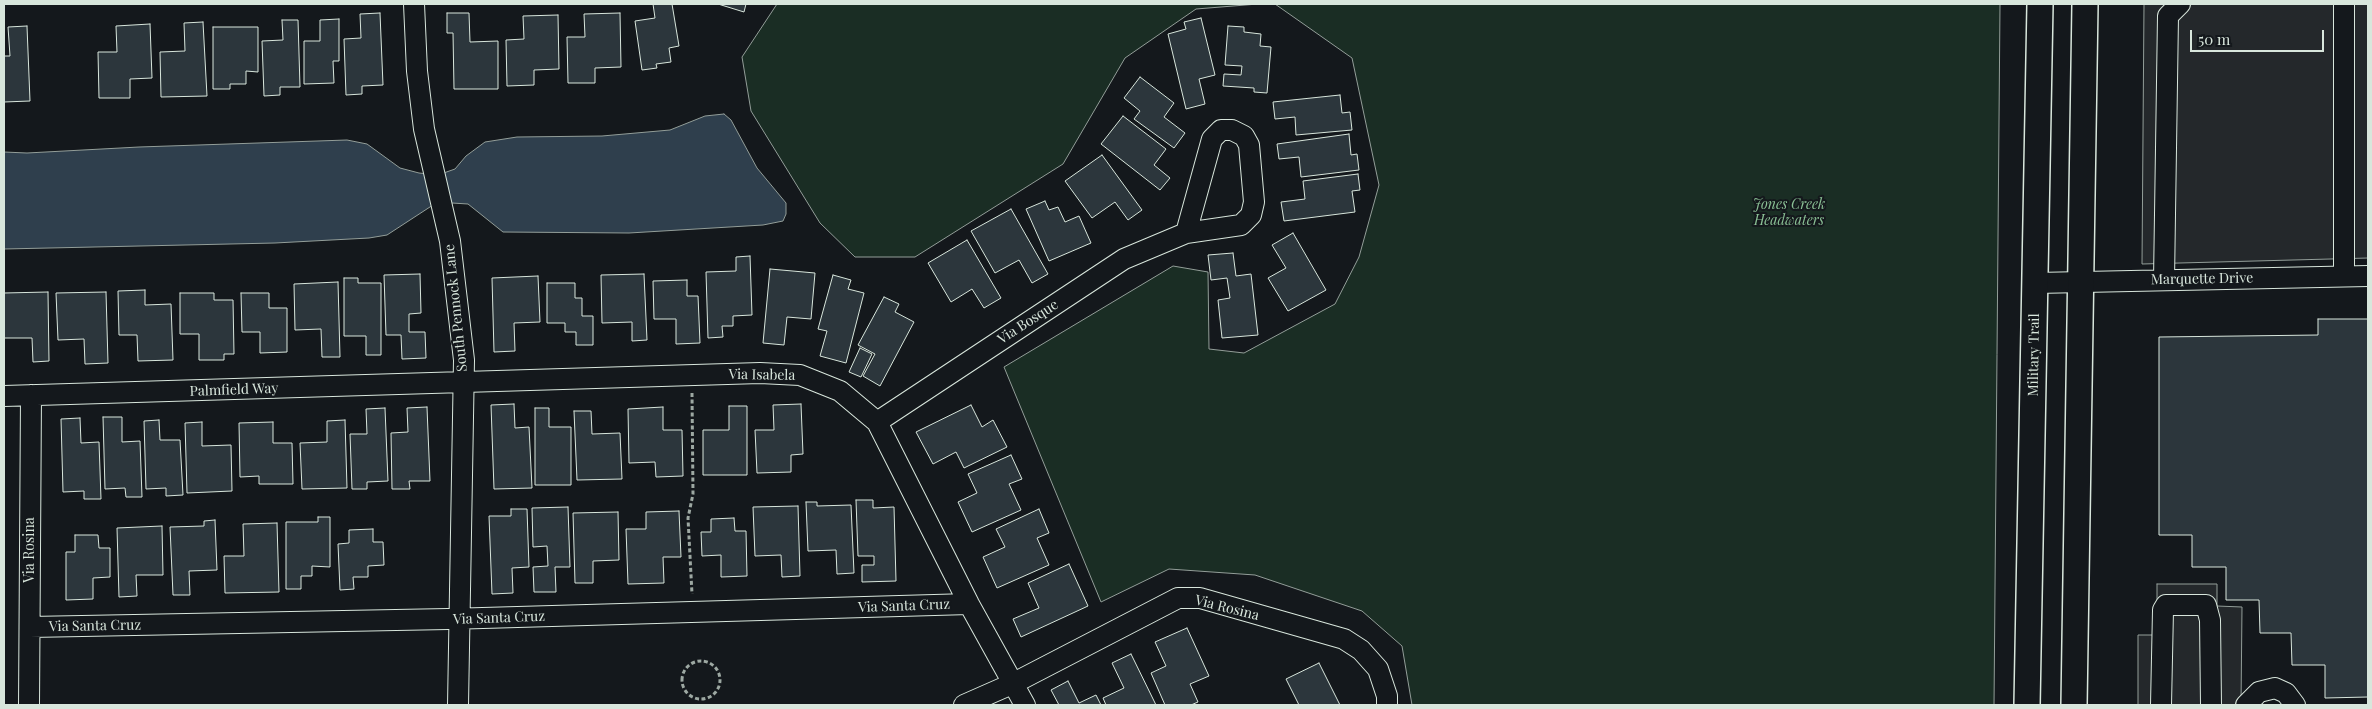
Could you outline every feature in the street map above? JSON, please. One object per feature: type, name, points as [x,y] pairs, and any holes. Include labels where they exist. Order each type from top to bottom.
[{"type":"main road","name":"Military Trail","points":[[2027,705],[2040,4]]},
{"type":"main road","points":[[2074,705],[2085,4]]},
{"type":"street","name":"South Pennock Lane","points":[[414,4],[424,129],[450,241],[464,360],[458,705]]},
{"type":"street","points":[[2164,280],[2168,16],[2180,4]]},
{"type":"street","points":[[2344,4],[2344,276]]},
{"type":"street","name":"Via Bosque","points":[[876,422],[1124,259],[1186,233],[1241,225],[1251,215],[1254,202],[1248,145],[1244,136],[1232,130],[1221,130],[1212,140],[1186,233]]},
{"type":"street","name":"Marquette Drive","points":[[2036,283],[2368,276]]},
{"type":"street","name":"Via Isabela","points":[[464,384],[760,373],[800,375],[840,391],[876,422],[969,604],[1025,705]]},
{"type":"street","name":"Palmfield Way","points":[[4,396],[464,384]]},
{"type":"street","name":"Via Rosina","points":[[29,705],[30,395]]},
{"type":"street","name":"Via Rosina","points":[[1014,683],[1178,598],[1200,598],[1344,639],[1362,650],[1378,669],[1387,696],[1387,705]]},
{"type":"street","name":"Via Santa Cruz","points":[[30,627],[461,618],[969,604]]},
{"type":"street","points":[[2161,705],[2162,610],[2166,605],[2206,605],[2210,620],[2211,705]]},
{"type":"street","points":[[964,705],[1014,683]]},
{"type":"street","points":[[2246,705],[2259,692],[2275,688],[2286,693],[2294,705]]},
{"type":"path","points":[[692,387],[693,494],[688,518],[692,595]]},
{"type":"path","points":[[693,662],[712,664],[719,674],[719,687],[716,692],[705,699],[692,698],[683,689],[682,677],[688,666],[693,662]]},
{"type":"green space","points":[[777,4],[1258,4],[1196,9],[1125,58],[1063,164],[915,257],[855,257],[820,223],[751,111],[742,57]]},
{"type":"green space","name":"Jones Creek Headwaters","points":[[1275,4],[2000,4],[1994,705],[1412,705],[1402,646],[1362,611],[1255,575],[1169,569],[1101,602],[1004,367],[1173,266],[1208,272],[1209,349],[1244,353],[1335,304],[1359,257],[1379,185],[1352,58]]},
{"type":"shaded area","points":[[2144,4],[2368,4],[2368,258],[2142,264]]},
{"type":"shaded area","points":[[2157,584],[2217,584],[2217,606],[2242,607],[2241,705],[2138,705],[2138,635],[2157,635]]},
{"type":"water","points":[[724,114],[731,120],[757,168],[786,203],[786,214],[783,221],[763,225],[629,233],[503,232],[468,204],[452,203],[433,205],[387,235],[369,238],[275,243],[4,249],[4,152],[27,153],[347,140],[367,144],[400,168],[438,175],[455,169],[466,156],[485,142],[517,137],[602,136],[670,130],[705,116]]},
{"type":"building","points":[[653,4],[672,4],[679,46],[669,48],[671,62],[656,64],[657,68],[642,70],[635,21],[655,18]]},
{"type":"building","points":[[718,4],[746,4],[744,12]]},
{"type":"building","points":[[380,13],[383,85],[362,86],[362,94],[346,95],[344,39],[361,38],[360,14]]},
{"type":"building","points":[[447,13],[469,13],[470,42],[498,41],[498,89],[454,89],[453,33],[447,33]]},
{"type":"building","points":[[620,13],[621,67],[595,68],[595,83],[568,83],[567,37],[585,37],[584,14]]},
{"type":"building","points":[[558,15],[559,69],[534,70],[534,85],[507,86],[506,40],[524,39],[523,16]]},
{"type":"building","points":[[1201,18],[1215,75],[1199,79],[1205,104],[1186,109],[1168,34],[1186,29],[1184,22]]},
{"type":"building","points":[[339,19],[339,61],[333,61],[334,83],[304,84],[304,41],[320,41],[320,20]]},
{"type":"building","points":[[282,20],[298,20],[300,87],[280,87],[280,95],[264,96],[262,41],[283,40]]},
{"type":"building","points":[[203,22],[207,96],[161,97],[160,52],[185,51],[184,23]]},
{"type":"building","points":[[150,24],[152,78],[130,79],[130,98],[99,98],[98,52],[117,52],[116,26]]},
{"type":"building","points":[[27,26],[30,101],[4,102],[4,56],[10,56],[8,27]]},
{"type":"building","points":[[1228,26],[1244,27],[1244,32],[1261,34],[1260,46],[1271,47],[1267,93],[1254,92],[1254,88],[1223,86],[1224,74],[1241,75],[1242,66],[1225,65]]},
{"type":"building","points":[[213,27],[258,27],[258,72],[246,71],[246,84],[230,84],[230,89],[213,89]]},
{"type":"building","points":[[1140,77],[1174,103],[1164,117],[1185,133],[1174,148],[1134,119],[1140,111],[1124,98]]},
{"type":"building","points":[[1340,95],[1342,113],[1350,112],[1352,130],[1296,135],[1295,117],[1275,119],[1273,102]]},
{"type":"building","points":[[1123,116],[1166,149],[1154,165],[1170,178],[1160,190],[1101,144]]},
{"type":"building","points":[[1349,134],[1351,155],[1357,154],[1359,170],[1301,177],[1299,157],[1279,159],[1277,144]]},
{"type":"building","points":[[1102,155],[1142,210],[1128,220],[1115,202],[1092,218],[1065,181]]},
{"type":"building","points":[[1358,174],[1360,190],[1352,191],[1355,212],[1284,221],[1281,202],[1305,199],[1303,181]]},
{"type":"building","points":[[1045,201],[1049,210],[1058,207],[1065,222],[1079,216],[1091,243],[1049,261],[1026,209]]},
{"type":"building","points":[[1011,209],[1048,274],[1032,283],[1019,260],[995,273],[971,231]]},
{"type":"building","points":[[1293,233],[1326,290],[1288,311],[1268,278],[1286,268],[1272,245]]},
{"type":"building","points":[[967,240],[1001,298],[984,308],[972,289],[951,302],[928,263]]},
{"type":"building","points":[[1233,253],[1236,276],[1251,274],[1258,335],[1222,338],[1218,300],[1230,298],[1227,278],[1211,280],[1208,255]]},
{"type":"building","points":[[750,256],[752,315],[733,316],[733,326],[722,326],[723,337],[708,338],[706,272],[736,271],[736,257]]},
{"type":"building","points":[[770,269],[815,273],[811,319],[787,317],[784,345],[763,343]]},
{"type":"building","points":[[420,274],[421,313],[409,314],[409,332],[425,332],[426,358],[402,359],[401,335],[386,335],[384,275]]},
{"type":"building","points":[[644,274],[647,340],[632,341],[632,322],[602,323],[601,275]]},
{"type":"building","points":[[833,275],[851,280],[848,289],[864,293],[846,363],[820,356],[827,331],[818,329]]},
{"type":"building","points":[[538,276],[540,322],[514,323],[515,351],[494,352],[492,278]]},
{"type":"building","points":[[344,278],[358,278],[358,283],[381,283],[381,355],[366,355],[366,336],[344,336]]},
{"type":"building","points":[[687,280],[687,296],[698,296],[700,343],[676,344],[676,319],[654,319],[653,281]]},
{"type":"building","points":[[338,282],[340,357],[322,357],[321,329],[295,330],[294,284]]},
{"type":"building","points":[[547,283],[575,283],[575,298],[582,298],[582,316],[593,316],[593,345],[576,345],[576,332],[565,332],[565,323],[547,323]]},
{"type":"building","points":[[145,290],[145,305],[171,304],[173,360],[138,361],[137,335],[119,335],[118,291]]},
{"type":"building","points":[[48,292],[49,361],[33,362],[32,338],[4,338],[4,293]]},
{"type":"building","points":[[106,292],[108,363],[85,364],[84,339],[58,340],[56,293]]},
{"type":"building","points":[[180,293],[214,293],[214,300],[233,300],[234,354],[224,354],[224,360],[199,360],[199,334],[180,334]]},
{"type":"building","points":[[241,293],[269,293],[269,308],[287,308],[287,352],[260,353],[260,332],[242,332]]},
{"type":"building","points":[[884,297],[899,304],[895,312],[914,322],[880,386],[863,376],[875,354],[858,345]]},
{"type":"building","points":[[2318,319],[2368,319],[2368,697],[2325,698],[2325,665],[2292,665],[2291,633],[2260,633],[2259,600],[2226,600],[2226,567],[2192,567],[2192,535],[2159,535],[2159,337],[2318,335]]},
{"type":"building","points":[[860,348],[872,354],[861,377],[849,372]]},
{"type":"building","points":[[514,404],[515,428],[529,427],[532,488],[494,489],[491,405]]},
{"type":"building","points":[[801,404],[803,454],[791,455],[791,472],[757,473],[755,430],[774,430],[773,405]]},
{"type":"building","points":[[971,405],[982,427],[993,420],[1007,447],[964,468],[956,452],[933,464],[916,432]]},
{"type":"building","points":[[729,406],[747,406],[747,475],[703,475],[703,430],[729,430]]},
{"type":"building","points":[[427,407],[430,481],[409,481],[410,489],[392,489],[391,433],[408,432],[407,408]]},
{"type":"building","points":[[663,407],[663,430],[682,430],[683,476],[656,477],[655,462],[629,463],[628,409]]},
{"type":"building","points":[[385,408],[388,481],[367,482],[367,489],[352,489],[350,434],[367,434],[366,409]]},
{"type":"building","points":[[535,408],[549,408],[549,427],[571,427],[571,485],[535,485]]},
{"type":"building","points":[[574,411],[591,411],[592,434],[620,433],[622,479],[577,480]]},
{"type":"building","points":[[103,417],[122,417],[122,442],[140,441],[142,497],[126,497],[125,488],[105,489]]},
{"type":"building","points":[[80,418],[81,443],[99,442],[101,499],[84,499],[84,491],[63,492],[61,419]]},
{"type":"building","points":[[159,420],[160,440],[180,440],[183,495],[166,496],[166,488],[146,489],[144,421]]},
{"type":"building","points":[[345,420],[347,488],[302,489],[300,443],[327,442],[327,421]]},
{"type":"building","points":[[202,422],[202,446],[231,445],[232,491],[187,493],[185,423]]},
{"type":"building","points":[[273,422],[273,443],[292,443],[293,484],[259,484],[259,476],[240,477],[239,423]]},
{"type":"building","points":[[1011,455],[1022,479],[1009,484],[1021,510],[972,532],[958,502],[977,493],[968,474]]},
{"type":"building","points":[[856,500],[873,500],[873,508],[894,507],[896,581],[862,582],[862,565],[874,565],[874,556],[858,556]]},
{"type":"building","points":[[806,502],[817,502],[817,506],[851,505],[854,573],[837,574],[836,550],[808,551]]},
{"type":"building","points":[[798,506],[800,576],[782,577],[781,555],[755,556],[753,507]]},
{"type":"building","points":[[568,507],[570,567],[555,567],[556,592],[534,592],[533,567],[548,566],[547,546],[533,547],[532,508]]},
{"type":"building","points":[[511,509],[527,509],[529,567],[512,568],[513,593],[492,594],[489,516],[511,516]]},
{"type":"building","points":[[1039,509],[1049,533],[1037,538],[1049,565],[997,588],[983,557],[1005,547],[996,529]]},
{"type":"building","points":[[679,511],[681,557],[663,557],[664,583],[628,584],[626,529],[646,529],[646,512]]},
{"type":"building","points":[[618,512],[619,560],[593,561],[593,583],[575,583],[573,513]]},
{"type":"building","points":[[318,517],[330,517],[330,567],[312,566],[312,576],[301,576],[301,589],[286,589],[286,522],[318,522]]},
{"type":"building","points":[[734,518],[735,531],[746,531],[747,576],[721,577],[721,555],[702,556],[701,532],[711,532],[711,519]]},
{"type":"building","points":[[215,520],[217,570],[189,571],[190,595],[173,595],[170,527],[204,526],[204,521]]},
{"type":"building","points":[[277,523],[279,592],[225,593],[224,556],[244,556],[243,524]]},
{"type":"building","points":[[162,526],[163,575],[136,575],[137,596],[119,597],[117,528]]},
{"type":"building","points":[[373,529],[373,542],[383,542],[384,565],[368,566],[368,577],[353,577],[354,589],[340,590],[338,544],[349,543],[349,530]]},
{"type":"building","points":[[75,535],[98,535],[99,548],[110,548],[110,577],[93,578],[93,599],[66,600],[66,552],[75,552]]},
{"type":"building","points":[[1069,564],[1088,606],[1021,637],[1013,619],[1039,608],[1028,583]]},
{"type":"building","points":[[1187,628],[1209,676],[1190,684],[1198,702],[1191,705],[1165,705],[1151,673],[1166,666],[1155,642]]},
{"type":"building","points":[[1131,654],[1156,705],[1106,705],[1103,698],[1124,688],[1112,663]]},
{"type":"building","points":[[1319,663],[1340,705],[1299,705],[1286,679]]},
{"type":"building","points":[[1068,681],[1079,703],[1096,695],[1101,705],[1059,705],[1051,690]]}]
